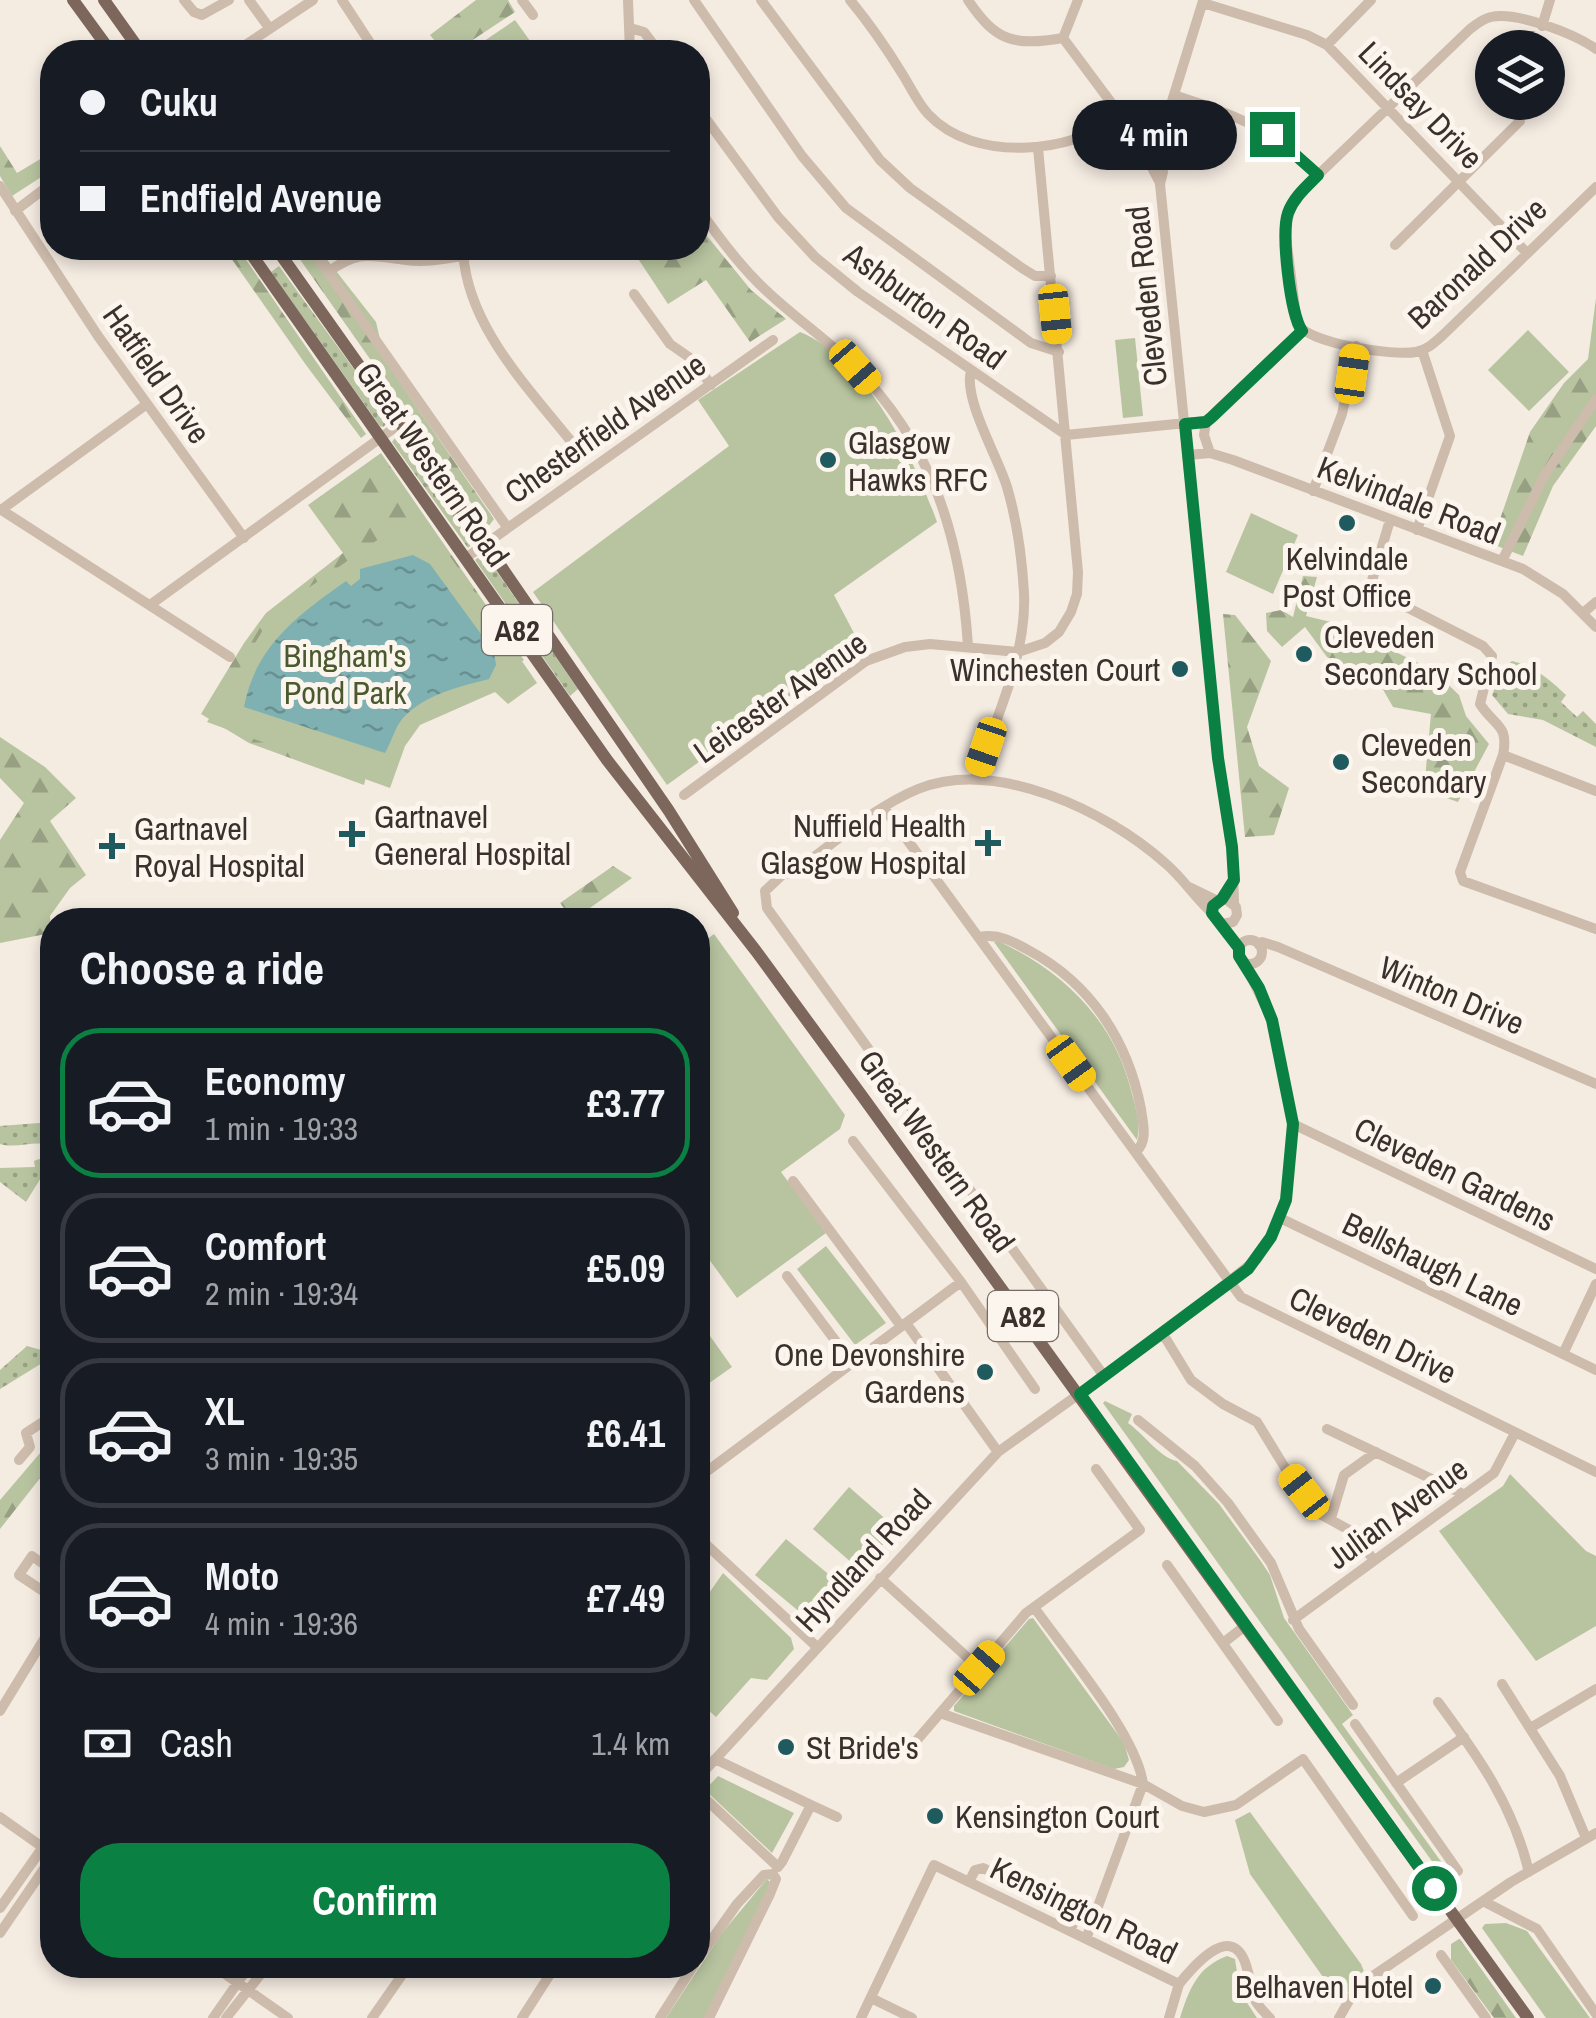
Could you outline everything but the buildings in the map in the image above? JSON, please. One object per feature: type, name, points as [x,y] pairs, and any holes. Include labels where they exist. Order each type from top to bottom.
[{"type":"main road","points":[[74,0],[102,40]]},
{"type":"main road","points":[[104,0],[132,40]]},
{"type":"main road","name":"Great Western Road","points":[[255,260],[616,772],[756,950],[1528,2018]]},
{"type":"main road","points":[[262,270],[271,260]]},
{"type":"main road","name":"Great Western Road","points":[[285,260],[695,850],[756,950]]},
{"type":"street","points":[[184,0],[202,15],[229,0]]},
{"type":"street","points":[[249,0],[270,29]]},
{"type":"street","points":[[253,40],[313,0]]},
{"type":"street","points":[[342,0],[368,40]]},
{"type":"street","points":[[628,0],[630,40]]},
{"type":"street","points":[[694,0],[802,156],[846,208],[1031,343],[1059,352]]},
{"type":"street","points":[[761,0],[850,124],[888,168],[1022,268],[1035,276],[1051,276]]},
{"type":"street","points":[[850,0],[921,105],[936,121],[956,133],[988,144],[1038,148],[1074,140],[1121,117]]},
{"type":"street","points":[[968,0],[985,26],[1006,39],[1031,42],[1063,38]]},
{"type":"street","points":[[1063,38],[1078,0]]},
{"type":"street","points":[[1328,45],[1371,0]]},
{"type":"street","points":[[1542,26],[1550,0]]},
{"type":"street","points":[[525,1],[533,15]]},
{"type":"street","points":[[1063,38],[1133,132],[1149,142],[1168,114],[1203,2]]},
{"type":"street","name":"Lindsay Drive","points":[[1203,2],[1328,45],[1527,252]]},
{"type":"street","points":[[1066,435],[1206,422],[1302,331],[1294,314],[1286,222],[1299,194],[1483,20],[1502,16],[1542,26],[1596,49]]},
{"type":"street","points":[[630,28],[644,32],[650,40]]},
{"type":"street","points":[[1174,95],[1260,128],[1293,150],[1318,175]]},
{"type":"street","points":[[1395,245],[1520,121]]},
{"type":"street","name":"Ashburton Road","points":[[710,124],[778,217],[815,257],[858,292],[1066,435]]},
{"type":"street","name":"Cleveden Road","points":[[1149,142],[1165,146],[1161,155]]},
{"type":"street","name":"Cleveden Road","points":[[1149,142],[1161,155],[1164,172],[1160,184]]},
{"type":"street","name":"Cleveden Road","points":[[1149,142],[1160,184],[1218,758],[1234,880],[1225,901],[1212,913]]},
{"type":"street","points":[[1018,652],[1054,637],[1065,624],[1077,594],[1059,352],[1038,148]]},
{"type":"street","name":"Hatfield Drive","points":[[0,186],[40,248]]},
{"type":"street","name":"Baronald Drive","points":[[1302,331],[1320,340],[1356,346],[1402,352],[1422,350],[1443,335],[1596,187]]},
{"type":"street","points":[[15,211],[40,192]]},
{"type":"street","points":[[710,223],[758,283],[855,367],[913,442],[950,521],[963,584],[968,646]]},
{"type":"street","name":"Hatfield Drive","points":[[49,260],[244,538]]},
{"type":"street","name":"Great Western Road","points":[[320,260],[507,527]]},
{"type":"street","points":[[328,272],[348,260]]},
{"type":"street","points":[[404,260],[434,260]]},
{"type":"street","points":[[465,260],[479,315],[504,355],[581,454]]},
{"type":"street","points":[[634,294],[670,344],[693,360],[711,385]]},
{"type":"street","name":"Chesterfield Avenue","points":[[467,557],[773,340]]},
{"type":"street","points":[[1313,491],[1342,414],[1356,346]]},
{"type":"street","points":[[1418,530],[1450,436],[1422,350]]},
{"type":"street","points":[[972,371],[970,390],[998,460],[1016,524],[1024,595],[1018,652],[975,779]]},
{"type":"street","points":[[1502,561],[1544,476],[1596,399]]},
{"type":"street","points":[[147,404],[1,510],[230,657]]},
{"type":"street","points":[[1206,422],[1204,436],[1210,454]]},
{"type":"street","points":[[150,605],[400,423]]},
{"type":"street","name":"Kelvindale Road","points":[[1188,455],[1210,454],[1502,561],[1548,583],[1596,627]]},
{"type":"street","points":[[1390,520],[1371,584],[1378,592],[1483,646],[1492,656],[1480,704],[1504,729],[1504,756],[1460,872],[1464,881],[1596,929]]},
{"type":"street","points":[[1582,613],[1596,602]]},
{"type":"street","name":"Leicester Avenue","points":[[684,795],[866,661],[906,647],[968,646],[1018,652]]},
{"type":"street","points":[[1504,756],[1596,790]]},
{"type":"street","points":[[884,808],[922,788],[975,779],[1017,784],[1122,830],[1164,861],[1222,924],[1239,948],[1239,956],[1259,988],[1272,1020],[1293,1124],[1290,1185],[1280,1218],[1257,1258],[1230,1282],[1080,1394]]},
{"type":"street","name":"Great Western Road","points":[[884,808],[791,874],[783,874],[767,887],[764,900],[1104,1376]]},
{"type":"street","name":"Cleveden Drive","points":[[884,808],[1230,1282],[1249,1301],[1596,1472]]},
{"type":"street","points":[[1188,887],[1225,901],[1237,911],[1235,919],[1257,951],[1259,988]]},
{"type":"street","points":[[1222,924],[1235,919]]},
{"type":"street","points":[[980,936],[1002,937],[1050,962],[1070,976],[1098,1008],[1119,1042],[1136,1085],[1144,1142],[1136,1152]]},
{"type":"street","name":"Winton Drive","points":[[1257,951],[1262,942],[1595,1080]]},
{"type":"street","points":[[1239,948],[1257,951]]},
{"type":"street","points":[[1244,962],[1257,951]]},
{"type":"street","name":"Cleveden Gardens","points":[[1293,1124],[1596,1269]]},
{"type":"street","points":[[853,1141],[961,1282],[1035,1389]]},
{"type":"street","points":[[793,1181],[998,1452]]},
{"type":"street","name":"Bellshaugh Lane","points":[[1280,1218],[1596,1370]]},
{"type":"street","points":[[787,1276],[852,1363]]},
{"type":"street","points":[[710,1469],[961,1282]]},
{"type":"street","points":[[1564,1354],[1596,1284]]},
{"type":"street","points":[[1163,1334],[1191,1380],[1223,1404],[1257,1422],[1320,1514],[1352,1530],[1373,1559]]},
{"type":"street","name":"Hyndland Road","points":[[710,1765],[998,1452],[1080,1394]]},
{"type":"street","points":[[1138,1420],[1195,1466],[1228,1502],[1270,1564],[1293,1620],[1353,1705]]},
{"type":"street","points":[[19,1460],[30,1447],[26,1433],[40,1424]]},
{"type":"street","points":[[1327,1429],[1463,1494]]},
{"type":"street","name":"Julian Avenue","points":[[1293,1620],[1494,1473],[1515,1433]]},
{"type":"street","points":[[1331,1518],[1344,1475],[1376,1452]]},
{"type":"street","points":[[916,1740],[1034,1608],[1140,1530],[1096,1469]]},
{"type":"street","points":[[710,1548],[817,1647]]},
{"type":"street","points":[[40,1562],[32,1556],[20,1575],[40,1589]]},
{"type":"street","points":[[1167,1565],[1278,1721]]},
{"type":"street","points":[[880,1578],[979,1668]]},
{"type":"street","points":[[1034,1608],[1131,1743],[1141,1767],[1143,1784],[1086,1939]]},
{"type":"street","points":[[1223,1643],[1246,1626]]},
{"type":"street","points":[[0,1712],[40,1646]]},
{"type":"street","points":[[1338,2015],[1361,1986],[1483,1901],[1591,1836],[1532,1728],[1502,1684]]},
{"type":"street","points":[[1532,1728],[1596,1689]]},
{"type":"street","points":[[1438,1702],[1506,1802],[1529,1872]]},
{"type":"street","points":[[940,1713],[1143,1784],[1192,1810],[1222,1811],[1246,1800],[1303,1759],[1414,1916]]},
{"type":"street","points":[[1355,1724],[1458,1871]]},
{"type":"street","points":[[1396,1784],[1464,1737]]},
{"type":"street","points":[[715,1760],[838,1817]]},
{"type":"street","points":[[710,1803],[778,1867],[811,1805]]},
{"type":"street","points":[[0,1817],[40,1843]]},
{"type":"street","points":[[0,1908],[40,1862]]},
{"type":"street","name":"Kensington Road","points":[[871,1998],[934,1866],[1179,1984],[1170,2018]]},
{"type":"street","points":[[0,1933],[40,1867]]},
{"type":"street","points":[[969,1882],[975,1870],[983,1868],[1071,1911],[1075,1920],[1070,1931]]},
{"type":"street","points":[[710,1942],[764,1875],[774,1874],[776,1880],[770,1894],[710,2018]]},
{"type":"street","points":[[1483,1901],[1536,1929],[1596,2014]]},
{"type":"street","points":[[1179,1984],[1209,1952],[1220,1946],[1231,1947],[1244,1960],[1252,1996],[1270,2018]]},
{"type":"street","points":[[1441,1955],[1486,2018]]},
{"type":"street","points":[[231,1978],[288,2018]]},
{"type":"street","points":[[213,2018],[241,1978]]},
{"type":"street","points":[[226,2018],[259,1978]]},
{"type":"street","points":[[372,2018],[400,1978]]},
{"type":"street","points":[[522,2018],[548,1978]]},
{"type":"street","points":[[660,2018],[686,1978]]},
{"type":"street","points":[[861,2018],[871,1998],[912,2018]]},
{"type":"green space","points":[[476,0],[508,0],[515,12],[473,40],[434,40],[430,35]]},
{"type":"green space","points":[[515,20],[529,40],[486,40]]},
{"type":"green space","points":[[0,146],[17,173],[40,159],[40,178],[12,196],[0,176]]},
{"type":"green space","points":[[710,240],[751,290],[786,319],[750,342],[706,280],[668,304],[639,260],[710,260]]},
{"type":"green space","points":[[232,260],[246,260],[366,434],[361,438]]},
{"type":"green space","points":[[300,260],[327,260],[376,322],[385,361],[494,519],[488,527]]},
{"type":"green space","points":[[279,266],[391,420],[383,427],[271,272]]},
{"type":"green space","points":[[1596,298],[1596,426],[1553,486],[1523,556],[1471,536],[1476,520],[1498,525],[1530,432],[1564,383],[1588,359]]},
{"type":"green space","points":[[1528,330],[1569,372],[1529,411],[1488,370]]},
{"type":"green space","points":[[800,332],[824,345],[867,387],[901,441],[937,522],[834,595],[856,637],[851,652],[667,785],[533,592],[729,446],[698,400]]},
{"type":"green space","points":[[1135,338],[1143,416],[1123,418],[1115,340]]},
{"type":"green space","points":[[402,434],[476,540],[468,548],[392,442]]},
{"type":"green space","name":"Bingham's Pond Park","points":[[381,453],[524,660],[515,666],[425,541],[364,785],[249,743],[201,714],[266,613],[343,553],[308,505]]},
{"type":"green space","name":"Bingham's Pond Park","points":[[419,511],[537,683],[508,704],[495,692],[420,725],[405,746],[390,788],[207,722],[274,612]]},
{"type":"green space","points":[[1251,513],[1298,535],[1273,594],[1226,572]]},
{"type":"green space","points":[[484,553],[578,689],[570,696],[475,560]]},
{"type":"green space","points":[[1303,576],[1317,577],[1306,616],[1335,623],[1433,670],[1459,695],[1466,716],[1489,744],[1458,802],[1424,790],[1431,714],[1393,707],[1381,686],[1327,657],[1305,627],[1282,647],[1267,631],[1266,613],[1281,610],[1293,617]]},
{"type":"green space","points":[[1223,614],[1235,615],[1271,661],[1247,727],[1259,766],[1289,788],[1274,835],[1245,837]]},
{"type":"green space","points":[[1512,661],[1548,679],[1566,695],[1561,702],[1577,717],[1583,711],[1596,724],[1596,747],[1543,720],[1508,714],[1492,695],[1504,667]]},
{"type":"green space","points":[[0,737],[45,767],[76,798],[50,821],[86,875],[56,908],[40,908],[40,935],[0,943],[0,840],[24,803],[0,778]]},
{"type":"green space","points":[[613,866],[632,878],[590,908],[564,908],[560,903]]},
{"type":"green space","points":[[714,934],[845,1115],[840,1129],[781,1172],[826,1233],[737,1298],[710,1261],[710,937]]},
{"type":"green space","points":[[994,942],[1065,984],[1100,1022],[1124,1068],[1138,1117],[1137,1140]]},
{"type":"green space","points":[[40,1123],[40,1143],[0,1144],[0,1126]]},
{"type":"green space","points":[[40,1159],[40,1179],[26,1202],[0,1182],[0,1168],[35,1167],[34,1161]]},
{"type":"green space","points":[[826,1246],[886,1323],[855,1345],[797,1269]]},
{"type":"green space","points":[[710,1336],[732,1367],[710,1383]]},
{"type":"green space","points":[[27,1346],[40,1350],[40,1364],[0,1389],[0,1370]]},
{"type":"green space","points":[[1105,1401],[1132,1414],[1128,1423],[1159,1451],[1177,1461],[1219,1504],[1260,1560],[1270,1575],[1284,1618],[1353,1715],[1342,1724],[1450,1874],[1444,1878]]},
{"type":"green space","points":[[40,1453],[40,1478],[0,1529],[0,1500]]},
{"type":"green space","points":[[1510,1474],[1586,1551],[1596,1556],[1596,1626],[1536,1661],[1439,1531],[1503,1486]]},
{"type":"green space","points":[[849,1487],[897,1529],[860,1570],[813,1529]]},
{"type":"green space","points":[[786,1539],[838,1582],[807,1618],[755,1575]]},
{"type":"green space","points":[[723,1573],[791,1638],[794,1649],[767,1680],[751,1678],[716,1717],[710,1712],[710,1592]]},
{"type":"green space","points":[[1033,1618],[1124,1743],[1129,1760],[1124,1767],[1114,1769],[954,1711],[954,1706]]},
{"type":"green space","points":[[718,1776],[794,1813],[772,1853],[710,1795],[710,1785]]},
{"type":"green space","points":[[1250,1812],[1361,1964],[1365,1974],[1340,2001],[1250,1874],[1235,1820]]},
{"type":"green space","points":[[767,1879],[771,1883],[704,2018],[666,2018],[692,1978],[710,1978],[710,1951]]},
{"type":"green space","points":[[1506,1923],[1527,1931],[1590,2018],[1546,2018],[1482,1928],[1485,1924]]},
{"type":"green space","points":[[1460,1939],[1516,2018],[1494,2018],[1451,1960],[1451,1944]]},
{"type":"green space","points":[[1227,1956],[1235,1959],[1240,1992],[1257,2018],[1180,2018],[1201,1973]]},
{"type":"water","name":"Bingham's Pond Park","points":[[413,555],[430,564],[494,652],[496,665],[489,679],[443,692],[412,710],[400,722],[385,753],[244,707],[258,666],[295,620],[346,581],[351,586],[360,579],[360,569]]},
{"type":"place","name":"Glasgow Hawks RFC","points":[[828,460]]},
{"type":"place","name":"Kelvindale Post Office","points":[[1347,523]]},
{"type":"place","name":"Cleveden Secondary School","points":[[1304,654]]},
{"type":"place","name":"Winchesten Court","points":[[1180,669]]},
{"type":"place","name":"Cleveden Secondary","points":[[1341,762]]},
{"type":"place","name":"Gartnavel General Hospital","points":[[352,834]]},
{"type":"place","name":"Nuffield Health Glasgow Hospital","points":[[988,843]]},
{"type":"place","name":"Gartnavel Royal Hospital","points":[[112,846]]},
{"type":"place","name":"One Devonshire Gardens","points":[[985,1372]]},
{"type":"place","name":"St Bride's","points":[[786,1747]]},
{"type":"place","name":"Kensington Court","points":[[935,1816]]},
{"type":"place","name":"Belhaven Hotel","points":[[1433,1986]]},
{"type":"route","points":[[1272,134],[1318,175],[1292,204],[1285,230],[1294,314],[1302,331],[1206,422],[1185,424],[1234,880],[1213,906],[1212,913],[1239,948],[1239,956],[1259,988],[1272,1020],[1293,1124],[1290,1185],[1271,1237],[1248,1269],[1080,1394],[1434,1888]]}]
